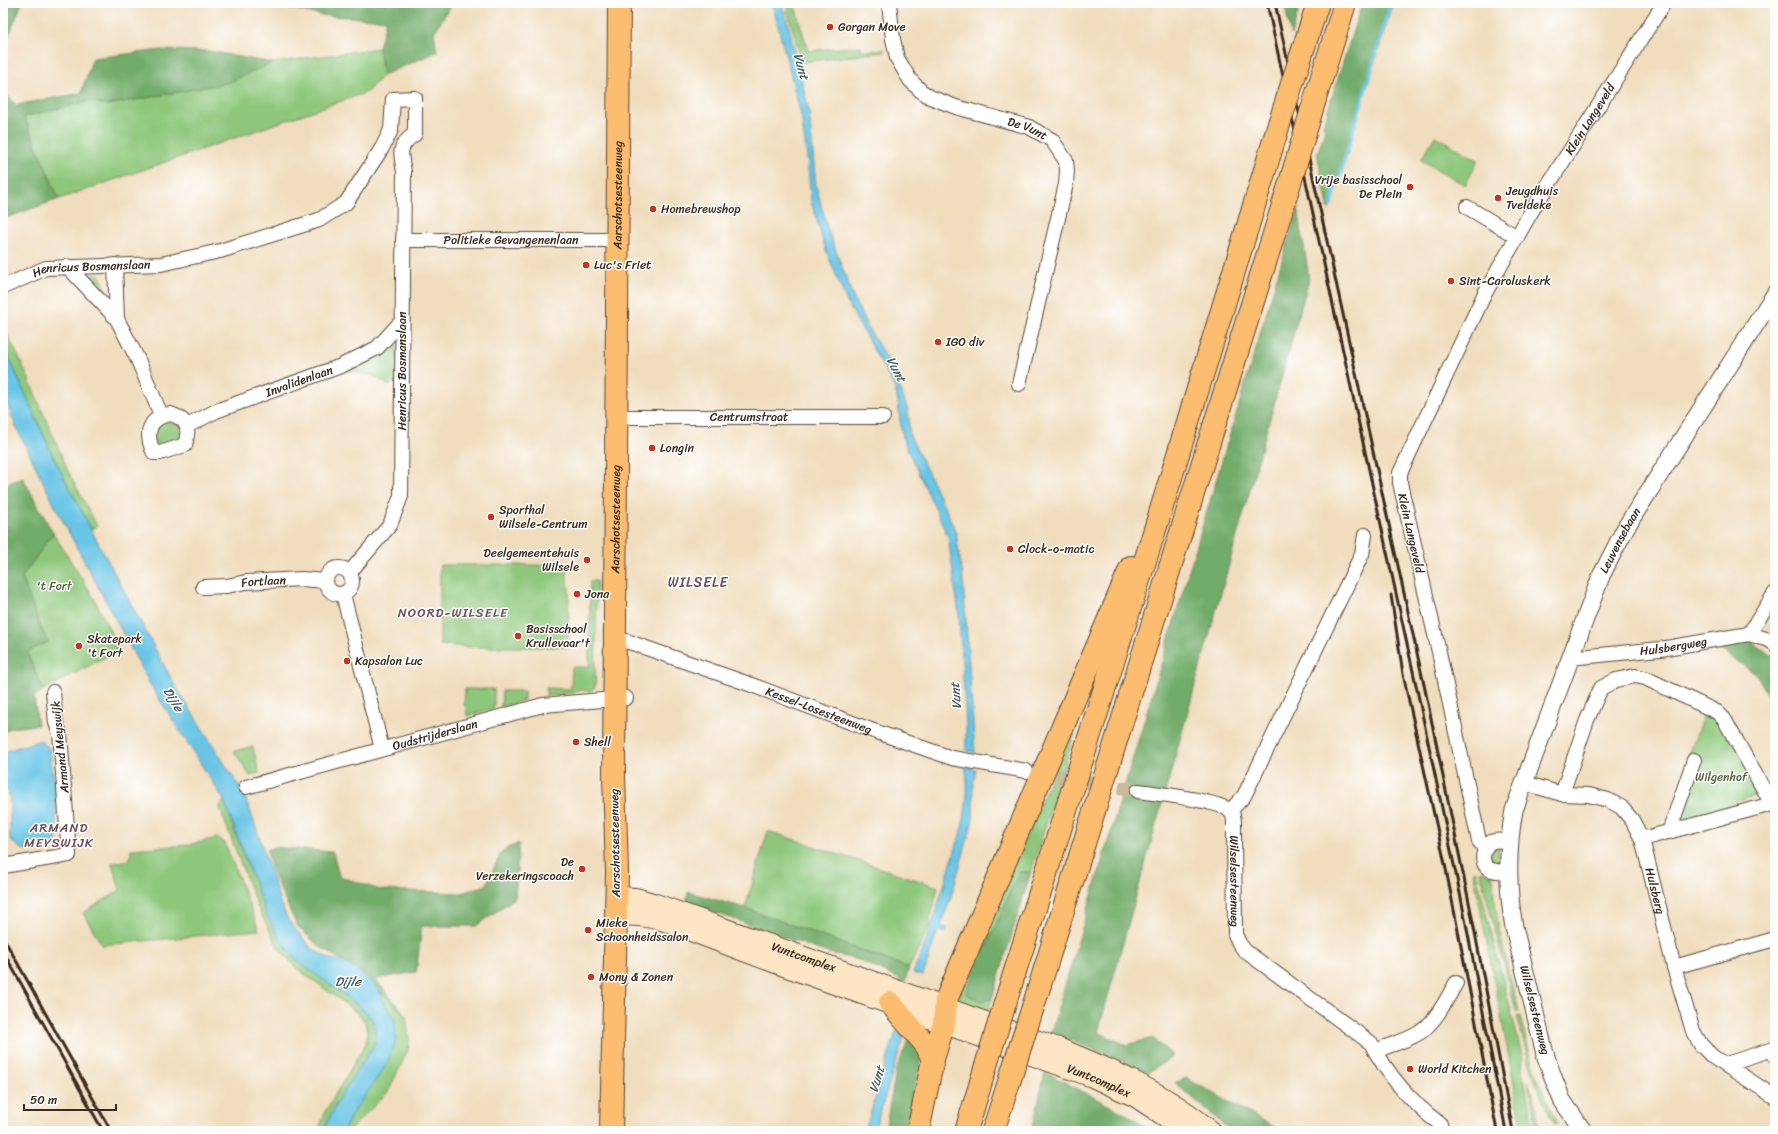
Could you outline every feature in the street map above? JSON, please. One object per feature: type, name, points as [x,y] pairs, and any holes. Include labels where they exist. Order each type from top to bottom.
[{"type":"main road","name":"Aarschotsesteenweg","points":[[611,1131],[620,698],[615,640],[619,3]]},
{"type":"main road","points":[[966,1131],[1157,523],[1279,124],[1318,3]]},
{"type":"main road","points":[[993,1131],[1033,1007],[1345,3]]},
{"type":"main road","points":[[918,1131],[945,1031],[946,1000],[1126,574],[1157,523]]},
{"type":"main road","name":"Vuntcomplex","points":[[616,906],[636,898],[653,903],[945,1031],[1090,1076],[1136,1097],[1188,1131]]},
{"type":"main road","name":"Vuntcomplex","points":[[616,906],[640,916],[659,919],[890,1003],[945,1031],[990,1023],[1058,1048],[1134,1080],[1166,1097],[1211,1131]]},
{"type":"main road","points":[[890,1003],[926,1045],[945,1031]]},
{"type":"main road","points":[[1009,1082],[1011,1116],[1009,1131]]},
{"type":"street","name":"De Vunt","points":[[889,3],[893,39],[897,58],[910,80],[921,91],[930,97],[956,107],[1029,127],[1052,140],[1066,161],[1066,184],[1019,384]]},
{"type":"street","name":"Klein Langeveld","points":[[1508,872],[1489,869],[1483,860],[1485,848],[1480,841],[1400,478],[1402,469],[1485,293],[1534,207],[1664,3]]},
{"type":"street","name":"Henricus Bosmanslaan","points":[[3,287],[46,268],[67,266],[161,264],[220,252],[319,220],[346,203],[382,148],[391,130],[393,99],[415,98],[415,134],[407,139],[400,152],[404,171],[401,322],[403,393],[401,496],[390,525],[350,572]]},
{"type":"street","points":[[382,148],[400,152]]},
{"type":"street","points":[[1467,207],[1517,237]]},
{"type":"street","name":"Politieke Gevangenenlaan","points":[[403,240],[618,240]]},
{"type":"street","points":[[115,265],[117,319]]},
{"type":"street","points":[[67,266],[117,319],[138,360],[161,415]]},
{"type":"street","name":"Leuvensebaan","points":[[1514,810],[1601,576],[1626,527],[1775,294]]},
{"type":"street","name":"Invalidenlaan","points":[[187,426],[216,411],[341,366],[377,348],[401,322]]},
{"type":"street","points":[[171,414],[181,418],[187,426],[188,435],[185,445],[160,453],[154,453],[150,446],[150,428],[154,420],[161,415],[171,414]]},
{"type":"street","name":"Centrumstraat","points":[[616,417],[883,417]]},
{"type":"street","points":[[1138,791],[1189,798],[1224,807],[1230,811],[1244,796],[1362,554],[1365,535]]},
{"type":"street","points":[[342,568],[350,572],[352,576],[352,585],[350,589],[343,594],[330,591],[325,582],[327,575],[334,569],[342,568]]},
{"type":"street","name":"Fortlaan","points":[[203,587],[227,586],[246,582],[302,579],[325,582]]},
{"type":"street","points":[[1749,634],[1775,593]]},
{"type":"street","points":[[343,594],[382,749]]},
{"type":"street","name":"Hulsbergweg","points":[[1570,658],[1660,648],[1749,634],[1769,640],[1775,644]]},
{"type":"street","name":"Kessel-Losesteenweg","points":[[615,640],[622,640],[632,643],[952,758],[1026,771]]},
{"type":"street","points":[[1562,794],[1586,720],[1601,688],[1616,680],[1635,676],[1645,678],[1717,712],[1724,719],[1772,804],[1642,839]]},
{"type":"street","name":"Armand Meyswijk","points":[[3,866],[69,855],[60,732],[56,723],[53,692]]},
{"type":"street","name":"Oudstrijderslaan","points":[[246,787],[543,705],[620,698]]},
{"type":"street","points":[[1669,832],[1694,760]]},
{"type":"street","name":"Hulsberg","points":[[1524,783],[1562,794],[1589,795],[1608,800],[1621,807],[1632,820],[1642,839],[1674,967],[1693,1032],[1700,1045],[1713,1057],[1775,1097]]},
{"type":"street","name":"Wilselsesteenweg","points":[[1514,810],[1509,841],[1508,872],[1510,908],[1514,927],[1545,1054],[1562,1100],[1583,1131]]},
{"type":"street","name":"Wilselsesteenweg","points":[[1230,811],[1233,817],[1234,832],[1235,934],[1239,943],[1245,951],[1371,1043],[1375,1051],[1414,1101],[1440,1124]]},
{"type":"street","points":[[1485,848],[1491,842],[1498,840],[1509,841]]},
{"type":"street","points":[[1674,967],[1775,939]]},
{"type":"street","points":[[1375,1051],[1410,1038],[1426,1028],[1435,1017],[1456,983]]},
{"type":"street","points":[[1726,1064],[1773,1049],[1775,1056]]},
{"type":"green space","points":[[3,3],[22,3],[3,50]]},
{"type":"green space","points":[[265,3],[452,3],[434,33],[437,52],[383,75],[379,48],[386,20],[321,15]]},
{"type":"green space","points":[[785,3],[794,3],[808,51],[861,46],[862,51],[884,49],[884,52],[802,62]]},
{"type":"green space","points":[[1284,3],[1301,3],[1291,35]]},
{"type":"green space","points":[[1362,3],[1393,3],[1329,210],[1317,154],[1325,130],[1323,125]]},
{"type":"green space","points":[[379,48],[383,75],[367,92],[59,199],[24,117],[89,101],[107,105],[226,83],[272,63]]},
{"type":"green space","points":[[161,50],[209,51],[272,63],[227,83],[107,105],[89,101],[24,117],[59,199],[3,219],[3,91],[16,105],[81,93],[93,58]]},
{"type":"green space","points":[[1435,136],[1478,160],[1465,185],[1421,160]]},
{"type":"green space","points":[[1298,207],[1309,279],[1098,1032],[1126,1045],[1153,1038],[1173,1056],[1149,1072],[1051,1032]]},
{"type":"green space","points":[[94,274],[98,274],[101,278],[108,294],[106,298],[90,281],[90,277]]},
{"type":"green space","points":[[3,326],[23,366],[69,473],[97,526],[91,529],[55,461],[3,344]]},
{"type":"green space","points":[[391,344],[397,347],[398,369],[395,379],[388,386],[373,376],[344,371],[374,357]]},
{"type":"green space","points":[[166,421],[180,426],[181,439],[158,447],[153,435],[158,426]]},
{"type":"green space","name":"'t Fort","points":[[23,478],[53,533],[22,577],[39,624],[48,642],[27,652],[43,690],[34,697],[38,725],[10,728],[3,734],[3,485]]},
{"type":"green space","points":[[53,533],[94,598],[119,650],[43,690],[27,652],[48,642],[39,624],[22,577]]},
{"type":"green space","points":[[440,565],[567,565],[567,581],[569,589],[568,647],[471,647],[440,645]]},
{"type":"green space","points":[[590,581],[597,581],[595,687],[590,691],[576,690],[575,693],[546,696],[546,688],[571,689],[572,667],[589,667]]},
{"type":"green space","points":[[1745,639],[1775,657],[1775,708],[1757,675],[1718,647]]},
{"type":"green space","points":[[1098,667],[1086,705],[1083,706],[1031,872],[1019,872],[969,996],[981,1001],[992,999],[985,1019],[959,1009],[959,995]]},
{"type":"green space","points":[[465,689],[494,689],[494,708],[467,716],[467,709],[464,704]]},
{"type":"green space","points":[[502,691],[524,691],[524,700],[501,707]]},
{"type":"green space","name":"Wilgenhof","points":[[1706,707],[1717,712],[1761,793],[1736,801],[1734,808],[1682,821],[1679,818],[1688,758]]},
{"type":"green space","points":[[253,747],[259,773],[250,776],[234,751]]},
{"type":"green space","points":[[224,800],[244,857],[287,949],[308,969],[349,998],[373,1021],[376,1036],[375,1044],[339,1098],[323,1131],[318,1131],[326,1110],[366,1043],[367,1031],[365,1022],[359,1014],[295,967],[278,947],[257,906],[220,809],[220,806]]},
{"type":"green space","points":[[768,831],[938,887],[927,932],[909,968],[745,908]]},
{"type":"green space","points":[[217,838],[225,843],[259,930],[102,945],[83,913],[120,890],[112,863],[130,860],[131,849],[188,845]]},
{"type":"green space","points":[[519,843],[515,898],[476,926],[422,926],[416,972],[375,979],[406,1015],[357,970],[319,946],[297,926],[273,874],[267,850],[274,847],[333,852],[339,876],[380,890],[462,893],[486,885],[502,851]]},
{"type":"green space","points":[[1494,847],[1499,847],[1499,863],[1492,862],[1489,857],[1490,851]]},
{"type":"green space","points":[[1473,870],[1476,872],[1523,1059],[1522,1068],[1534,1131],[1523,1131]]},
{"type":"green space","points":[[1483,871],[1493,877],[1499,928],[1519,1011],[1516,1011],[1480,872]]},
{"type":"green space","points":[[1019,872],[1031,872],[992,999],[981,1001],[967,994]]},
{"type":"green space","points":[[688,892],[745,908],[909,968],[905,982],[859,960],[828,953],[686,902]]},
{"type":"green space","points":[[380,992],[406,1015],[409,1040],[408,1050],[388,1092],[352,1128],[351,1131],[343,1131],[396,1039],[394,1018],[383,1002]]},
{"type":"green space","points":[[1517,1016],[1520,1016],[1531,1058],[1540,1084],[1558,1123],[1555,1124],[1542,1099],[1528,1058]]},
{"type":"green space","points":[[909,1039],[922,1054],[906,1131],[885,1131],[896,1070]]},
{"type":"green space","points":[[1045,1072],[1135,1119],[1148,1129],[1147,1131],[1032,1131]]},
{"type":"green space","points":[[1186,1078],[1281,1131],[1231,1131],[1175,1083]]},
{"type":"green space","points":[[1528,1081],[1535,1103],[1540,1131],[1537,1131]]},
{"type":"water","points":[[772,3],[781,3],[788,23],[809,111],[816,186],[827,227],[854,299],[869,330],[894,370],[908,411],[910,436],[956,533],[963,578],[975,753],[966,750],[966,724],[959,615],[948,536],[905,444],[895,388],[848,304],[826,251],[811,201],[801,115]]},
{"type":"water","name":"Dijle","points":[[3,344],[55,461],[102,550],[174,684],[244,794],[281,905],[289,921],[311,948],[330,959],[341,961],[357,970],[372,983],[380,992],[383,1002],[394,1018],[396,1039],[387,1064],[352,1114],[343,1131],[323,1131],[339,1098],[375,1044],[376,1035],[373,1021],[349,998],[295,958],[281,940],[266,914],[224,800],[151,686],[56,508],[15,424],[3,395]]},
{"type":"water","points":[[41,740],[50,751],[55,793],[57,839],[49,847],[37,850],[28,850],[14,844],[10,839],[10,798],[8,791],[3,787],[3,752]]},
{"type":"water","points":[[965,766],[976,769],[973,785],[973,820],[941,926],[947,928],[945,933],[939,931],[937,933],[923,976],[913,973],[927,939],[961,832],[967,799]]},
{"type":"water","points":[[896,1031],[905,1034],[874,1131],[865,1131]]},
{"type":"waterway","points":[[1331,205],[1391,3]]},
{"type":"tunnel","points":[[1036,773],[1138,791]]},
{"type":"railway","points":[[1267,3],[1416,685],[1461,898],[1506,1131]]},
{"type":"railway","points":[[1275,3],[1426,694],[1471,912],[1513,1131]]},
{"type":"railway","points":[[1391,595],[1403,674],[1445,864],[1497,1131]]},
{"type":"railway","points":[[3,937],[111,1131]]},
{"type":"railway","points":[[3,951],[103,1131]]},
{"type":"place","name":"Gorgan Move","points":[[830,27]]},
{"type":"place","name":"Vrije basisschool De Plein","points":[[1410,187]]},
{"type":"place","name":"Jeugdhuis Tveldeke","points":[[1498,198]]},
{"type":"place","name":"Homebrewshop","points":[[653,209]]},
{"type":"place","name":"Luc's Friet","points":[[586,265]]},
{"type":"place","name":"Sint-Caroluskerk","points":[[1451,281]]},
{"type":"place","name":"IGO div","points":[[938,342]]},
{"type":"place","name":"Longin","points":[[652,448]]},
{"type":"place","name":"Sporthal Wilsele-Centrum","points":[[491,517]]},
{"type":"place","name":"Clock-o-matic","points":[[1010,549]]},
{"type":"place","name":"Deelgemeentehuis Wilsele","points":[[587,560]]},
{"type":"place","name":"Jona","points":[[577,594]]},
{"type":"place","name":"Basisschool Krullevaar't","points":[[518,636]]},
{"type":"place","name":"Skatepark 't Fort","points":[[79,646]]},
{"type":"place","name":"Kapsalon Luc","points":[[347,661]]},
{"type":"place","name":"Shell","points":[[576,742]]},
{"type":"place","name":"De Verzekeringscoach","points":[[582,869]]},
{"type":"place","name":"Mieke Schoonheidssalon","points":[[588,930]]},
{"type":"place","name":"Mony & Zonen","points":[[591,977]]},
{"type":"place","name":"World Kitchen","points":[[1410,1069]]},
{"type":"district","name":"WILSELE","points":[[698,582]]},
{"type":"district","name":"NOORD-WILSELE","points":[[453,612]]},
{"type":"district","name":"ARMAND MEYSWIJK","points":[[59,834]]},
{"type":"water label","name":"Vunt","points":[[802,66]]},
{"type":"water label","name":"Vunt","points":[[897,369]]},
{"type":"water label","name":"Vunt","points":[[955,696]]},
{"type":"water label","name":"Vunt","points":[[876,1079]]}]
